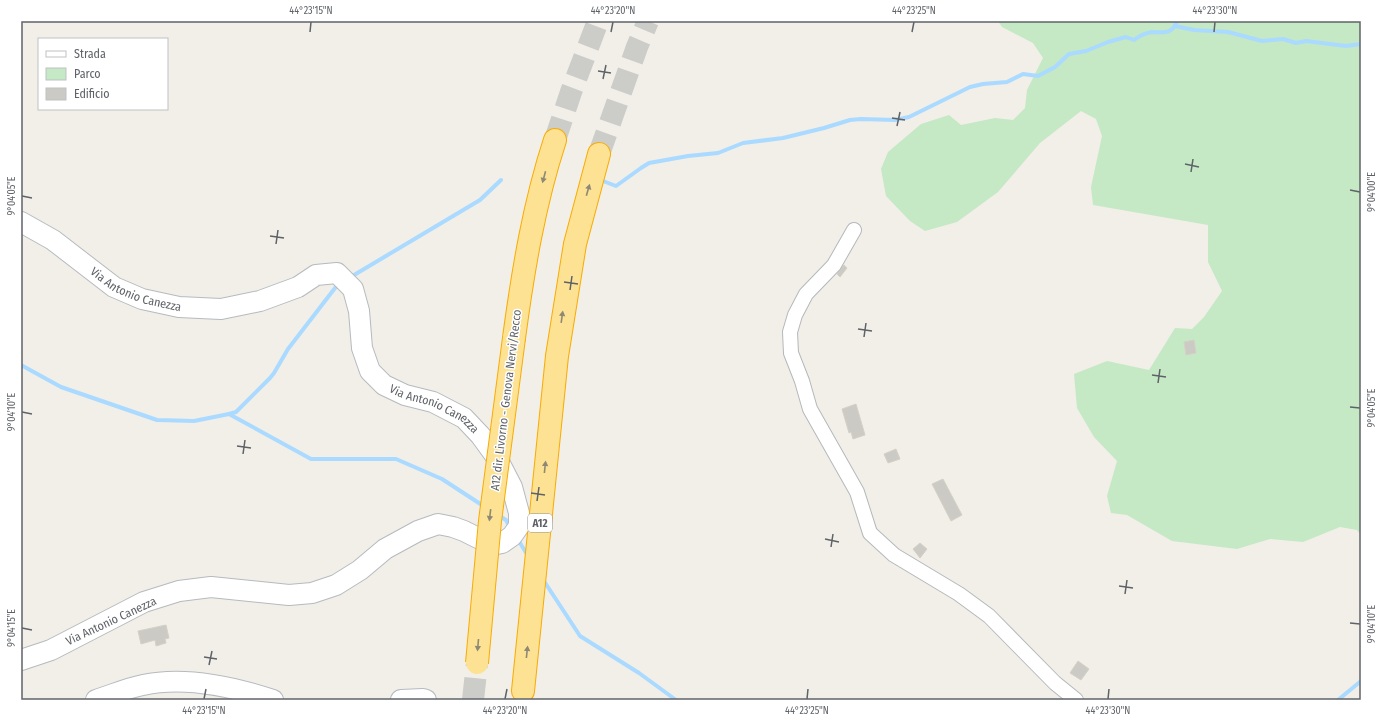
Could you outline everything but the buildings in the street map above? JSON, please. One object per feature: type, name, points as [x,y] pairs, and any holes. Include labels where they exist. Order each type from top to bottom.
[{"type":"highway","name":"A12 dir. Livorno - Genova Nervi/Recco","points":[[477,663],[490,521],[514,338],[526,258],[540,189],[555,140]]},
{"type":"highway","name":"A12","points":[[523,691],[557,356],[575,244],[599,154]]},
{"type":"street","name":"Via Antonio Canezza","points":[[21,222],[53,240],[114,287],[142,299],[179,307],[221,309],[260,301],[298,287],[316,275],[337,274],[354,289],[359,311],[362,348],[370,371],[384,385],[405,395],[433,402],[464,418],[497,458],[512,487],[519,513],[519,526],[512,536],[502,543],[488,543],[464,531],[438,524],[418,531],[385,549],[360,570],[336,585],[312,593],[289,595],[211,587],[179,591],[144,602],[51,650],[21,660]]},
{"type":"street","points":[[854,230],[834,264],[806,294],[795,315],[790,332],[791,353],[802,381],[810,409],[857,492],[870,533],[894,555],[959,594],[989,616],[1055,683],[1076,700]]},
{"type":"street","points":[[96,700],[144,685],[183,681],[215,685],[244,691],[273,700]]},
{"type":"street","points":[[401,700],[426,700]]},
{"type":"green space","points":[[998,21],[1361,21],[1361,535],[1357,530],[1340,527],[1303,542],[1270,539],[1237,549],[1172,541],[1127,515],[1111,513],[1107,496],[1117,461],[1094,437],[1077,408],[1074,374],[1107,361],[1149,370],[1175,328],[1192,329],[1204,317],[1222,291],[1208,262],[1208,225],[1093,205],[1091,187],[1102,136],[1096,119],[1081,111],[1040,143],[998,192],[957,222],[925,231],[910,221],[886,196],[881,169],[888,152],[921,124],[949,115],[961,125],[995,118],[1013,120],[1025,108],[1027,90],[1043,58],[1033,43],[1002,27]]},
{"type":"waterway","points":[[603,181],[616,186],[649,163],[688,156],[718,153],[743,143],[783,138],[850,120],[895,120],[909,117],[970,87],[983,84],[1007,82],[1023,74],[1038,76],[1055,67],[1069,54],[1086,51],[1108,42],[1126,37],[1134,40],[1150,32],[1167,32],[1173,29],[1177,21]]},
{"type":"waterway","points":[[1175,26],[1194,30],[1228,32],[1262,41],[1283,39],[1296,43],[1306,41],[1346,46],[1361,44]]},
{"type":"waterway","points":[[349,278],[480,200],[501,180]]},
{"type":"waterway","points":[[229,414],[236,412],[270,378],[288,349],[335,288],[340,284]]},
{"type":"waterway","points":[[21,365],[61,387],[157,420],[194,421],[229,414],[311,459],[396,459],[442,479],[485,507]]},
{"type":"waterway","points":[[498,515],[506,520],[511,529]]},
{"type":"waterway","points":[[517,538],[528,556]]},
{"type":"waterway","points":[[542,578],[580,636],[639,673],[676,700]]},
{"type":"waterway","points":[[1338,700],[1361,681]]},
{"type":"tunnel","points":[[555,140],[571,92],[598,21]]},
{"type":"tunnel","points":[[599,154],[637,47],[648,21]]},
{"type":"tunnel","points":[[473,700],[477,663]]}]
